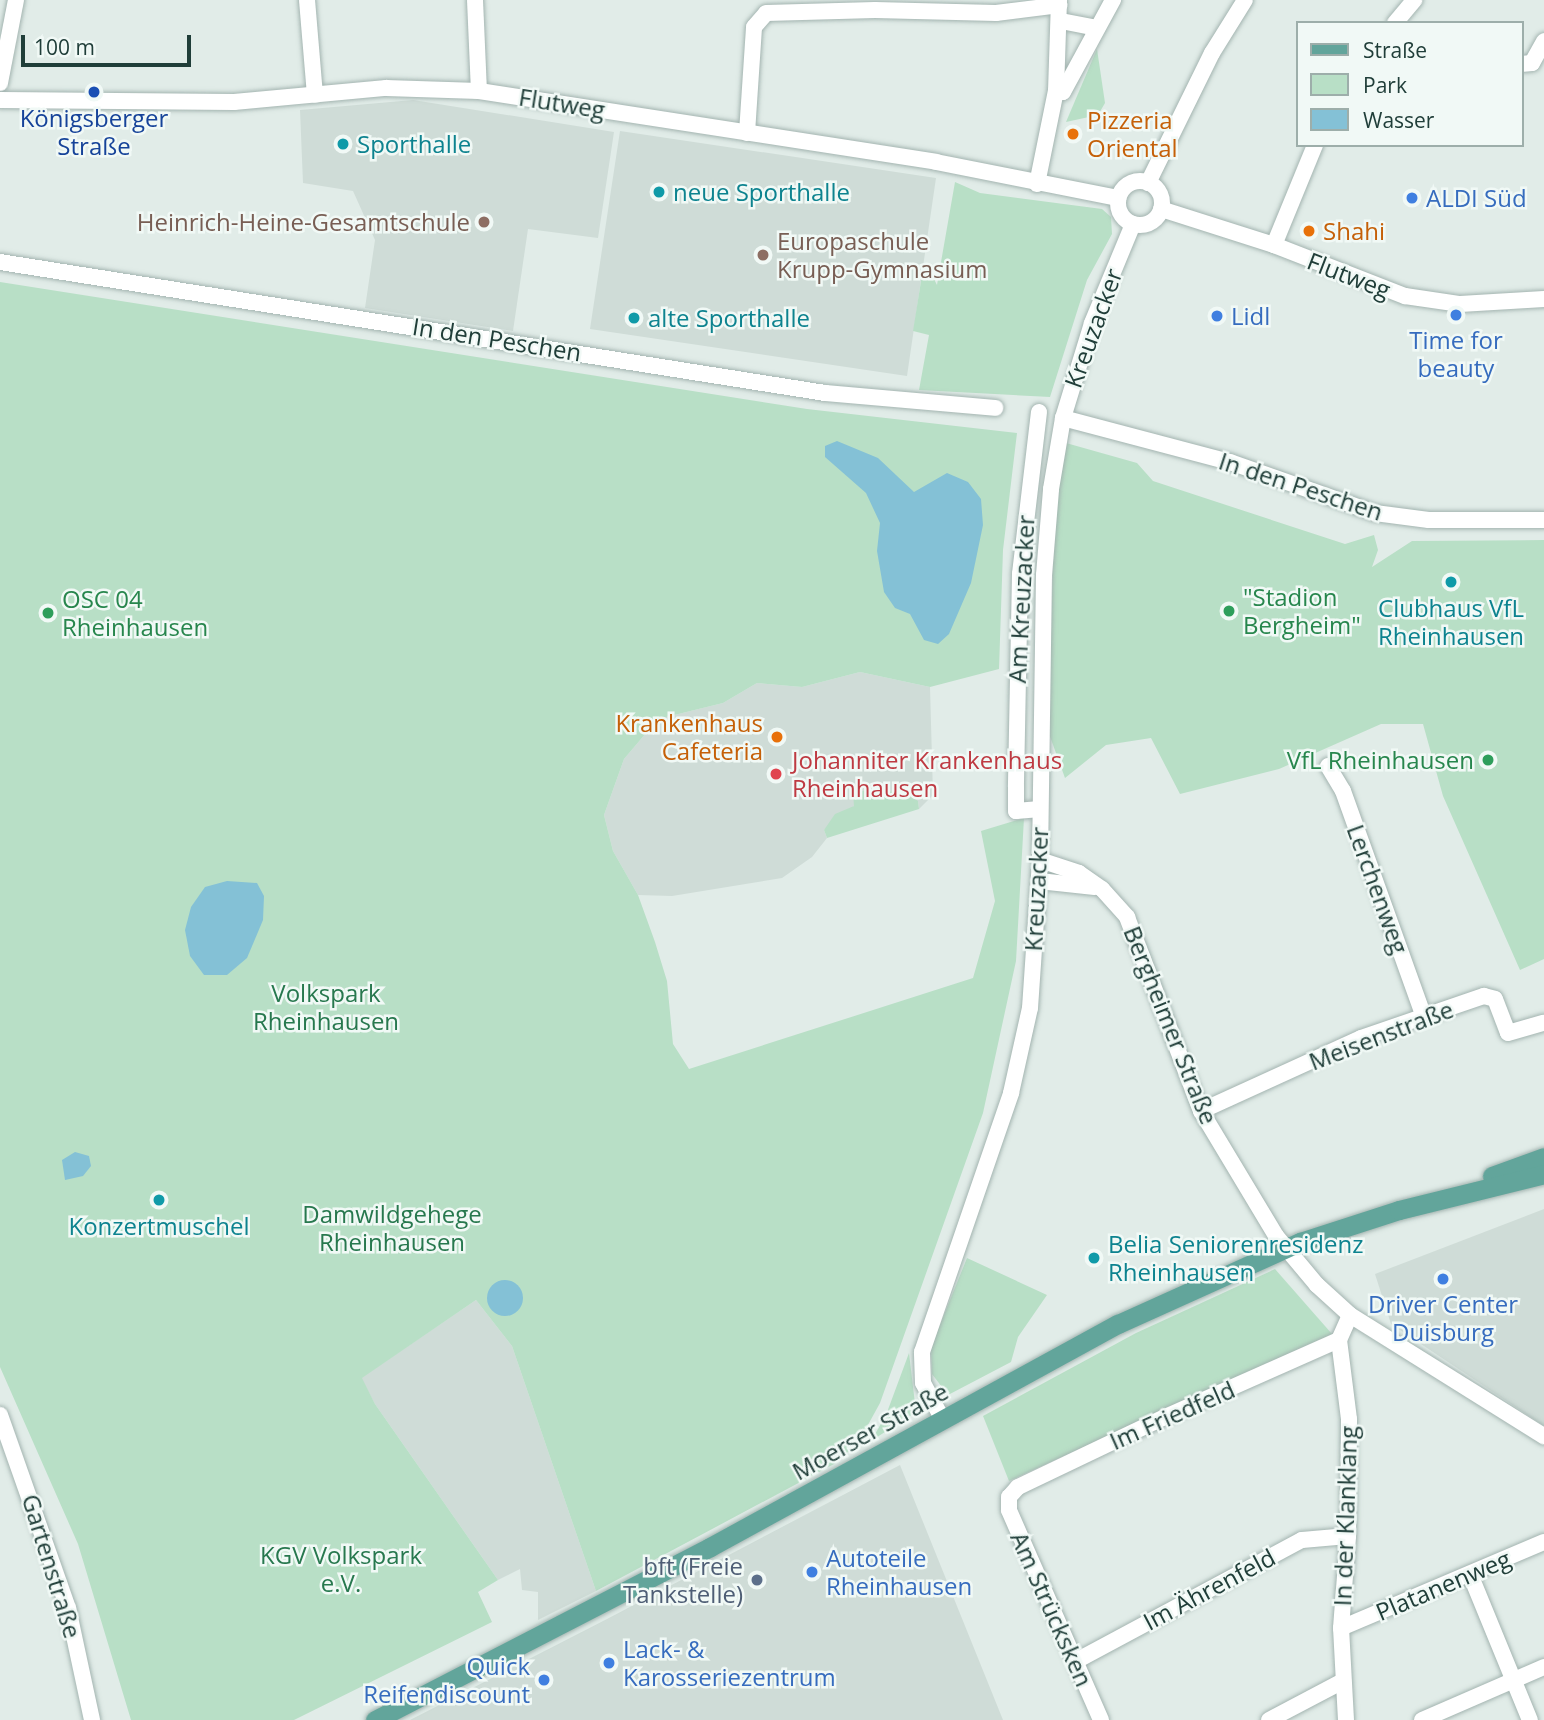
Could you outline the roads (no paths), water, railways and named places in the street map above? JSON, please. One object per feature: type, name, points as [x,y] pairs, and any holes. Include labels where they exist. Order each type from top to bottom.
[{"type":"main road","name":"Moerser Straße","points":[[375,1720],[710,1547],[1118,1324],[1285,1248],[1544,1157]]},
{"type":"main road","name":"Moerser Straße","points":[[1399,1210],[1544,1174]]},
{"type":"street","points":[[0,83],[16,0]]},
{"type":"street","points":[[307,0],[315,95]]},
{"type":"street","points":[[475,0],[479,91]]},
{"type":"street","points":[[1056,91],[1063,92],[1113,0]]},
{"type":"street","points":[[1148,183],[1212,52],[1245,0]]},
{"type":"street","points":[[1397,21],[1415,0]]},
{"type":"street","points":[[747,133],[754,27],[766,13],[875,10],[996,13],[1060,2],[1056,91],[1037,184]]},
{"type":"street","points":[[1061,22],[1096,28]]},
{"type":"street","points":[[1523,63],[1538,58],[1544,41]]},
{"type":"street","name":"Flutweg","points":[[0,100],[234,102],[386,88],[479,91],[936,162],[1118,198]]},
{"type":"street","points":[[1274,245],[1314,147]]},
{"type":"street","points":[[1148,183],[1158,191],[1161,209],[1150,222],[1133,224],[1121,214],[1118,198],[1127,186],[1148,183]]},
{"type":"street","name":"Flutweg","points":[[1161,209],[1274,245],[1385,290],[1438,303],[1494,304],[1544,299]]},
{"type":"street","name":"Kreuzacker","points":[[943,1420],[923,1383],[922,1352],[1011,1093],[1030,1008],[1040,860],[1046,538],[1063,418],[1092,323],[1133,224]]},
{"type":"street","name":"In den Peschen","points":[[0,262],[825,393],[996,408]]},
{"type":"street","name":"Am Kreuzacker","points":[[1040,412],[1020,574],[1016,811],[1040,809]]},
{"type":"street","name":"In den Peschen","points":[[1063,418],[1230,461],[1375,513],[1429,520],[1544,520]]},
{"type":"street","name":"Lerchenweg","points":[[1328,766],[1343,791],[1423,1015]]},
{"type":"street","points":[[1016,787],[1040,787]]},
{"type":"street","name":"Bergheimer Straße","points":[[1040,860],[1079,873],[1102,889],[1127,917],[1201,1111],[1285,1248],[1350,1315],[1544,1436]]},
{"type":"street","points":[[1039,881],[1102,889]]},
{"type":"street","name":"Meisenstraße","points":[[1201,1111],[1423,1015],[1491,996],[1508,1033],[1544,1023]]},
{"type":"street","points":[[1339,1340],[1350,1315]]},
{"type":"street","name":"Im Friedfeld","points":[[1009,1497],[1018,1487],[1165,1417],[1339,1340]]},
{"type":"street","name":"In der Klanklang","points":[[1339,1340],[1349,1419],[1349,1536],[1341,1628],[1346,1720]]},
{"type":"street","name":"Gartenstraße","points":[[0,1415],[4,1438],[68,1608],[92,1720]]},
{"type":"street","name":"Am Strücksken","points":[[1009,1497],[1009,1510],[1101,1720]]},
{"type":"street","name":"Im Ährenfeld","points":[[1076,1661],[1302,1540],[1349,1536]]},
{"type":"street","name":"Platanenweg","points":[[1341,1628],[1544,1542]]},
{"type":"street","points":[[1469,1574],[1530,1720]]},
{"type":"street","points":[[1422,1720],[1544,1667]]},
{"type":"street","points":[[1269,1720],[1343,1681]]},
{"type":"water","points":[[837,441],[878,458],[914,492],[947,473],[968,482],[981,499],[983,525],[971,583],[949,634],[938,644],[924,640],[910,614],[895,608],[884,592],[877,551],[880,523],[866,493],[825,457],[825,446]]},
{"type":"water","points":[[227,881],[257,883],[264,896],[263,920],[247,958],[227,975],[204,975],[190,956],[185,930],[191,907],[205,887]]},
{"type":"water","points":[[75,1152],[89,1156],[91,1166],[83,1176],[65,1180],[62,1160]]},
{"type":"water","points":[[505,1280],[517,1286],[523,1298],[517,1310],[505,1316],[493,1310],[487,1298],[493,1286]]},
{"type":"place","name":"Königsberger Straße","points":[[94,92]]},
{"type":"place","name":"Pizzeria Oriental","points":[[1073,134]]},
{"type":"place","name":"Sporthalle","points":[[343,144]]},
{"type":"place","name":"neue Sporthalle","points":[[659,192]]},
{"type":"place","name":"ALDI Süd","points":[[1412,198]]},
{"type":"place","name":"Heinrich-Heine-Gesamtschule","points":[[484,222]]},
{"type":"place","name":"Shahi","points":[[1309,231]]},
{"type":"place","name":"Europaschule Krupp-Gymnasium","points":[[763,255]]},
{"type":"place","name":"Time for beauty","points":[[1456,315]]},
{"type":"place","name":"Lidl","points":[[1217,316]]},
{"type":"place","name":"alte Sporthalle","points":[[634,318]]},
{"type":"place","name":"Clubhaus VfL Rheinhausen","points":[[1451,582]]},
{"type":"place","name":"\"Stadion Bergheim\"","points":[[1229,611]]},
{"type":"place","name":"OSC 04 Rheinhausen","points":[[48,613]]},
{"type":"place","name":"Krankenhaus Cafeteria","points":[[777,737]]},
{"type":"place","name":"VfL Rheinhausen","points":[[1488,760]]},
{"type":"place","name":"Johanniter Krankenhaus Rheinhausen","points":[[776,774]]},
{"type":"place","name":"Konzertmuschel","points":[[159,1200]]},
{"type":"place","name":"Belia Seniorenresidenz Rheinhausen","points":[[1094,1258]]},
{"type":"place","name":"Driver Center Duisburg","points":[[1443,1279]]},
{"type":"place","name":"Autoteile Rheinhausen","points":[[812,1572]]},
{"type":"place","name":"bft (Freie Tankstelle)","points":[[757,1580]]},
{"type":"place","name":"Lack- & Karosseriezentrum","points":[[609,1663]]},
{"type":"place","name":"Quick Reifendiscount","points":[[544,1680]]},
{"type":"park label","name":"Volkspark Rheinhausen","points":[[326,1007]]},
{"type":"park label","name":"Damwildgehege Rheinhausen","points":[[392,1228]]},
{"type":"park label","name":"KGV Volkspark e.V.","points":[[341,1569]]}]
